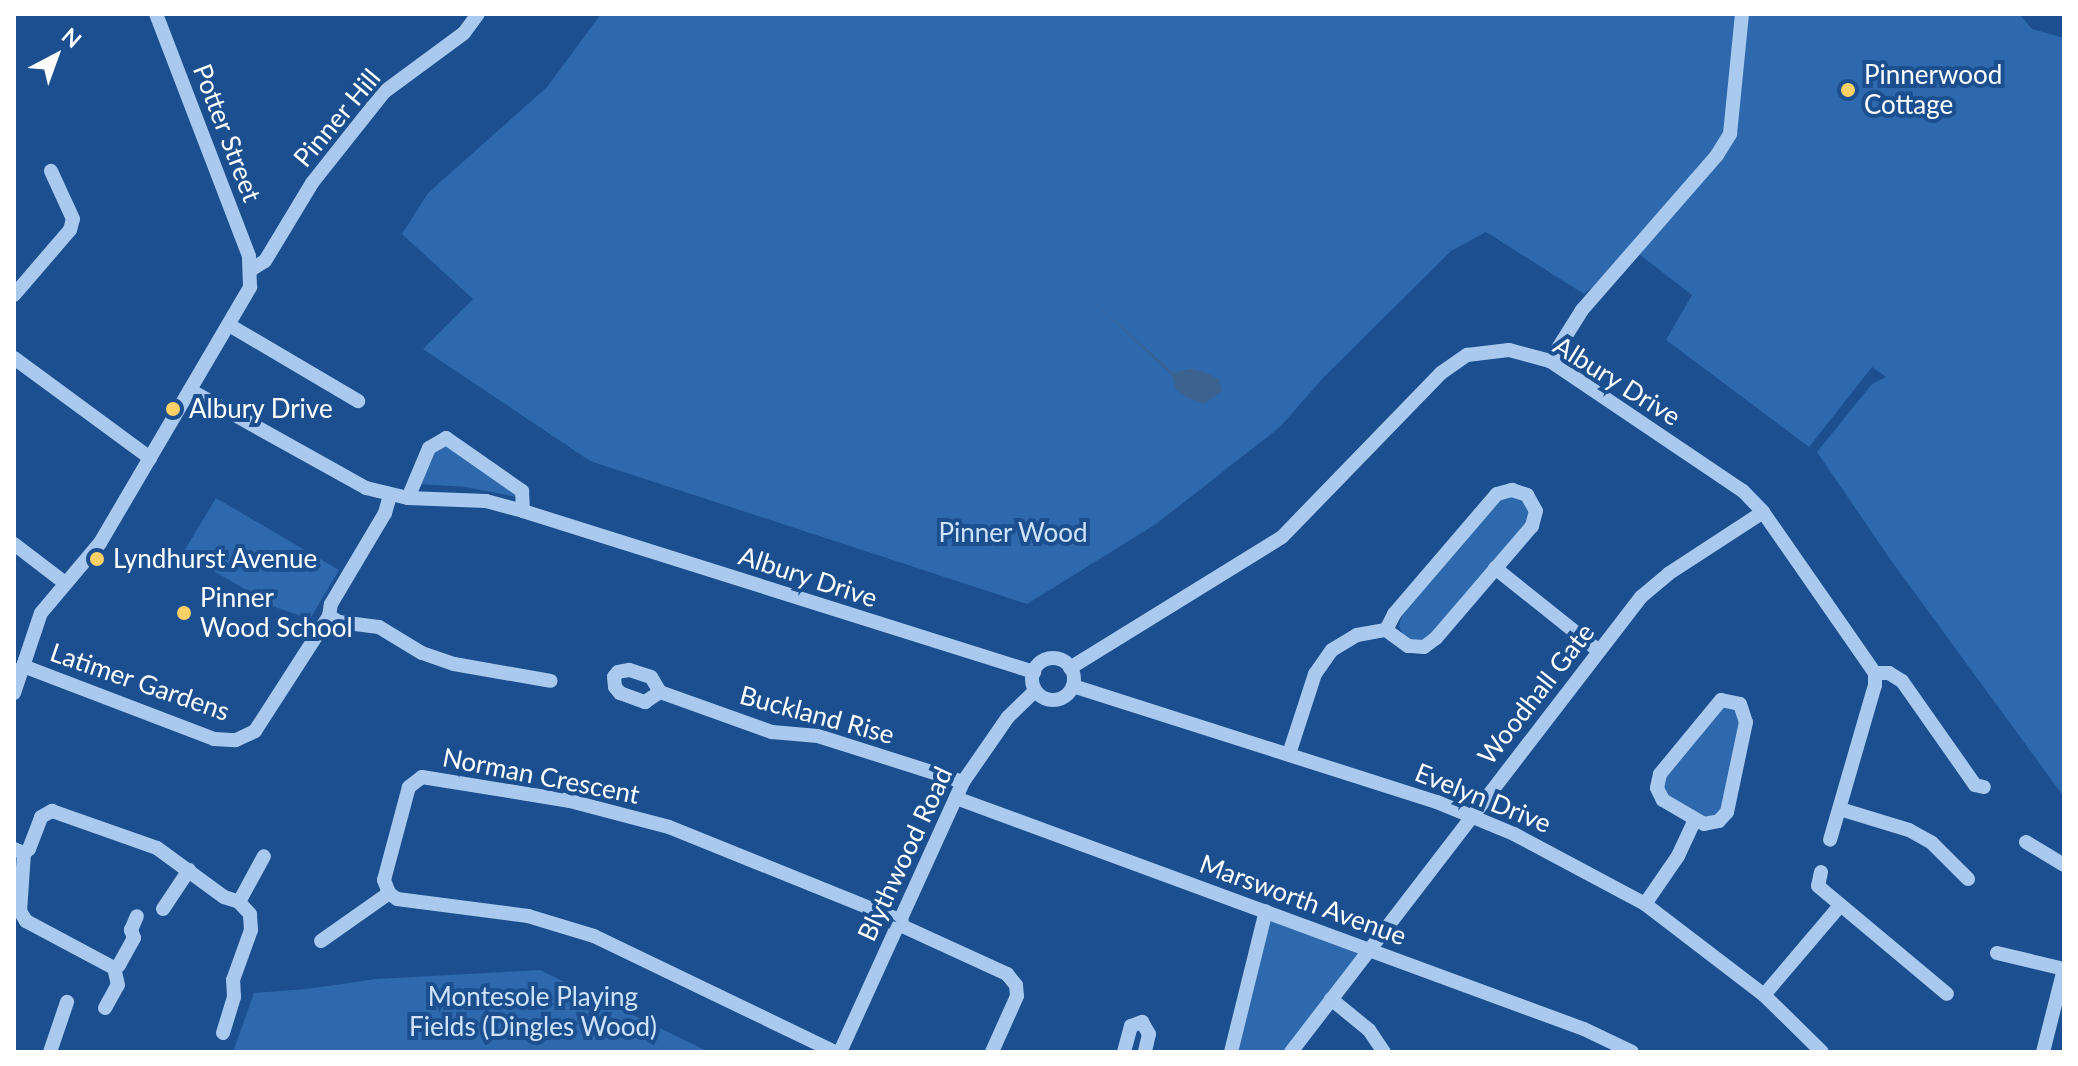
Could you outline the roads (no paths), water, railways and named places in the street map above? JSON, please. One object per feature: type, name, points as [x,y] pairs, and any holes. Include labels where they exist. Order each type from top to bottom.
[{"type":"street","name":"Potter Street","points":[[156,14],[252,269]]},
{"type":"street","name":"Pinner Hill","points":[[252,269],[265,261],[312,183],[384,92],[464,33],[478,14]]},
{"type":"street","points":[[1550,361],[1582,310],[1717,155],[1730,134],[1742,14]]},
{"type":"street","points":[[14,295],[70,230],[73,219],[51,171]]},
{"type":"street","points":[[14,693],[41,613],[100,543],[229,325],[250,287],[252,269]]},
{"type":"street","points":[[229,325],[358,401]]},
{"type":"street","name":"Albury Drive","points":[[1070,668],[1282,537],[1441,373],[1467,355],[1509,350],[1550,361],[1743,491],[1763,512],[1875,673]]},
{"type":"street","points":[[14,358],[150,458]]},
{"type":"street","name":"Albury Drive","points":[[190,390],[340,475],[390,496],[472,500],[523,511],[1034,672]]},
{"type":"street","points":[[408,498],[429,448],[446,438],[522,491],[523,511]]},
{"type":"street","points":[[1289,754],[1315,674],[1332,650],[1357,635],[1386,630],[1408,646],[1424,647],[1532,526],[1536,511],[1527,495],[1512,490],[1497,494],[1394,614],[1386,630]]},
{"type":"street","name":"Latimer Gardens","points":[[23,666],[214,739],[236,740],[255,731],[329,616],[331,604],[385,513],[390,496]]},
{"type":"street","name":"Woodhall Gate","points":[[1291,1052],[1641,597],[1668,574],[1763,512]]},
{"type":"street","points":[[14,544],[65,583]]},
{"type":"street","points":[[1495,568],[1599,651]]},
{"type":"street","points":[[329,616],[339,622],[379,627],[422,653],[454,664],[551,681]]},
{"type":"street","points":[[14,643],[30,647]]},
{"type":"street","points":[[1048,659],[1060,660],[1070,668],[1073,686],[1058,700],[1045,699],[1035,691],[1034,672],[1048,659]]},
{"type":"street","points":[[1830,840],[1875,685],[1875,673],[1889,673],[1902,681],[1975,785],[1984,787]]},
{"type":"street","name":"Evelyn Drive","points":[[1073,686],[1472,815],[1571,862],[1645,904],[1764,995],[1822,1052]]},
{"type":"street","name":"Blythwood Road","points":[[838,1052],[901,923],[963,782],[991,738],[1035,691]]},
{"type":"street","name":"Buckland Rise","points":[[660,692],[772,732],[818,736],[963,782]]},
{"type":"street","points":[[1730,700],[1740,704],[1746,722],[1727,812],[1719,821],[1704,824],[1695,820],[1663,800],[1657,788],[1660,774],[1713,705],[1730,700]]},
{"type":"street","name":"Norman Crescent","points":[[389,893],[384,880],[409,787],[422,777],[570,801],[669,827],[901,923],[1007,974],[1016,985],[1017,996],[992,1052]]},
{"type":"street","name":"Marsworth Avenue","points":[[956,798],[1370,949],[1604,1037],[1632,1052]]},
{"type":"street","points":[[1840,809],[1909,830],[1932,843],[1968,879]]},
{"type":"street","points":[[105,1008],[118,985],[114,968],[26,921],[20,911],[19,851],[33,843],[41,817],[52,811],[157,848],[224,897],[239,902],[250,914],[251,930],[233,980],[234,997],[228,1025],[223,1033]]},
{"type":"street","points":[[1645,904],[1678,856],[1695,820]]},
{"type":"street","points":[[2026,842],[2064,865]]},
{"type":"street","points":[[239,902],[264,856]]},
{"type":"street","points":[[163,909],[189,870]]},
{"type":"street","points":[[1820,879],[1839,907],[1947,994]]},
{"type":"street","points":[[327,941],[389,893],[397,899],[528,916],[594,936],[838,1052]]},
{"type":"street","points":[[1764,995],[1839,907]]},
{"type":"street","points":[[1231,1052],[1266,911]]},
{"type":"street","points":[[114,968],[119,965],[134,938],[131,930],[137,916]]},
{"type":"street","points":[[1997,953],[2064,969],[2043,1052]]},
{"type":"street","points":[[1331,999],[1369,1030],[1384,1052]]},
{"type":"street","points":[[50,1052],[67,1002]]},
{"type":"street","points":[[1124,1052],[1131,1026],[1142,1022],[1149,1034],[1145,1052]]},
{"type":"place","name":"Pinnerwood Cottage","points":[[1848,90]]},
{"type":"place","name":"Albury Drive","points":[[173,409]]},
{"type":"place","name":"Lyndhurst Avenue","points":[[97,559]]},
{"type":"place","name":"Pinner Wood School","points":[[184,613]]},
{"type":"park label","name":"Pinner Wood","points":[[1013,533]]},
{"type":"park label","name":"Montesole Playing Fields (Dingles Wood)","points":[[533,1012]]}]
